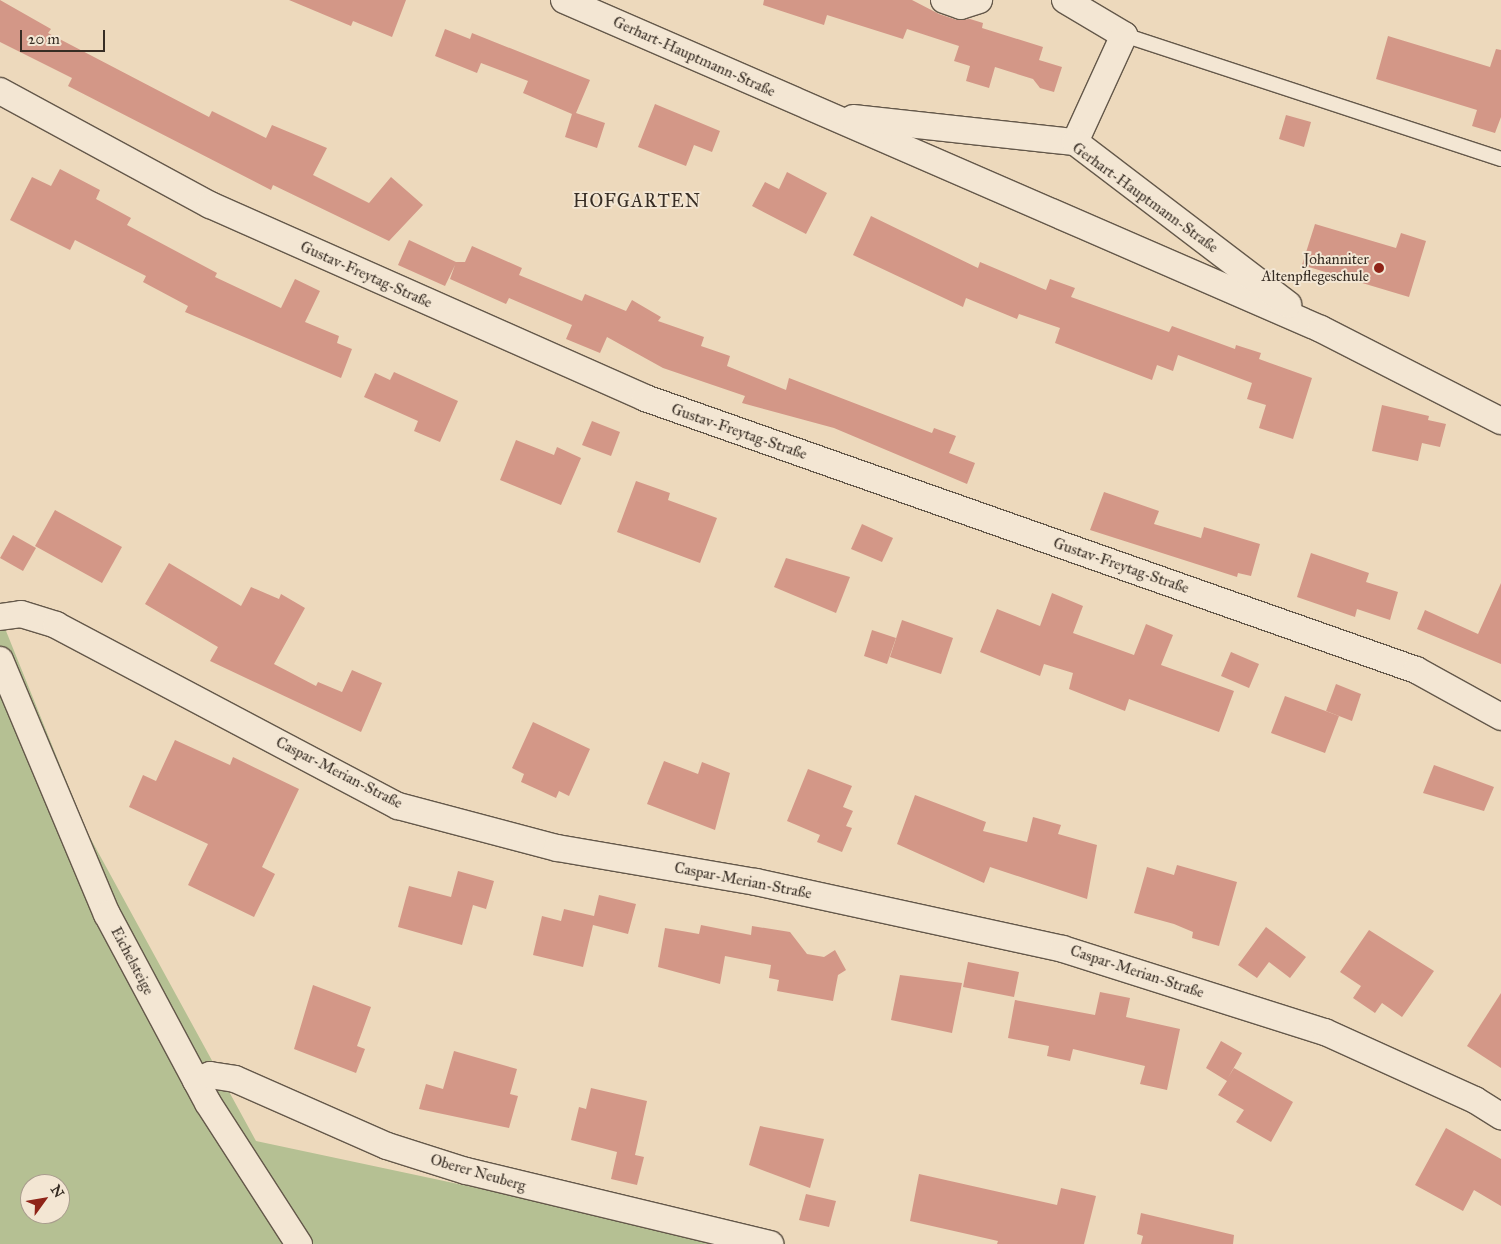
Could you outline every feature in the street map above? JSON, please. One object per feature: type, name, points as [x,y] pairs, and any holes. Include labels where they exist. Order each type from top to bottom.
[{"type":"street","name":"Gerhart-Hauptmann-Straße","points":[[564,0],[1321,329],[1501,421]]},
{"type":"street","points":[[944,0],[961,6],[980,0]]},
{"type":"street","points":[[1065,0],[1124,35],[1075,142]]},
{"type":"street","name":"Gustav-Freytag-Straße","points":[[0,91],[210,205],[644,398],[1416,670],[1501,717]]},
{"type":"street","name":"Gerhart-Hauptmann-Straße","points":[[825,114],[1075,142],[1321,329]]},
{"type":"street","name":"Caspar-Merian-Straße","points":[[0,617],[20,614],[56,625],[398,806],[557,848],[756,882],[1064,949],[1325,1032],[1475,1100],[1501,1116]]},
{"type":"street","name":"Eichelsteige","points":[[0,660],[107,914],[196,1081],[299,1244]]},
{"type":"street","name":"Oberer Neuberg","points":[[196,1081],[210,1075],[235,1079],[387,1146],[466,1171],[770,1244]]},
{"type":"lane","points":[[1124,35],[1501,159]]},
{"type":"green space","points":[[0,616],[87,832],[256,1141],[740,1244],[0,1244]]},
{"type":"building","points":[[0,0],[51,29],[48,33],[209,117],[212,111],[266,138],[272,125],[327,148],[313,175],[369,203],[391,177],[423,205],[389,241],[273,185],[271,190],[68,86],[72,78],[0,42]]},
{"type":"building","points":[[289,0],[406,0],[392,37],[353,21],[351,26]]},
{"type":"building","points":[[764,0],[912,0],[939,14],[957,20],[970,19],[983,23],[982,28],[1043,47],[1039,60],[1062,67],[1054,92],[1040,88],[1033,79],[995,67],[989,88],[966,81],[970,66],[954,61],[959,46],[907,29],[903,39],[827,15],[824,25],[763,5]]},
{"type":"building","points":[[445,29],[470,39],[472,33],[590,80],[576,113],[605,123],[597,148],[565,137],[572,114],[523,93],[528,81],[481,63],[477,73],[435,56]]},
{"type":"building","points":[[1388,36],[1490,67],[1496,49],[1501,50],[1501,117],[1495,133],[1472,126],[1477,110],[1376,79]]},
{"type":"building","points":[[655,104],[720,131],[712,152],[694,145],[686,166],[638,147]]},
{"type":"building","points":[[1286,115],[1311,122],[1304,147],[1279,139]]},
{"type":"building","points":[[60,169],[100,190],[96,199],[131,218],[127,225],[217,273],[215,277],[281,308],[295,279],[320,291],[305,322],[339,336],[337,343],[352,349],[341,378],[185,312],[188,306],[143,282],[146,276],[75,240],[70,250],[10,220],[32,177],[51,186]]},
{"type":"building","points":[[787,172],[827,193],[806,234],[752,206],[765,182],[779,189]]},
{"type":"building","points":[[871,216],[978,268],[980,262],[1046,290],[1050,279],[1075,288],[1071,297],[1169,332],[1172,326],[1235,349],[1236,345],[1261,353],[1259,359],[1312,378],[1293,439],[1259,428],[1266,405],[1247,399],[1252,383],[1178,355],[1173,371],[1157,365],[1152,380],[1055,343],[1060,328],[1019,314],[1017,319],[966,298],[963,307],[853,255]]},
{"type":"building","points":[[1315,224],[1396,248],[1401,233],[1426,241],[1409,297],[1302,265]]},
{"type":"building","points":[[409,240],[456,262],[465,262],[472,246],[522,268],[519,275],[582,301],[585,294],[626,311],[632,300],[661,317],[658,321],[704,337],[701,346],[730,356],[727,366],[786,390],[789,378],[932,433],[934,428],[956,436],[949,453],[975,463],[967,484],[834,428],[742,403],[745,396],[663,368],[607,337],[600,353],[566,339],[572,325],[509,298],[506,304],[450,279],[455,265],[445,286],[398,265]]},
{"type":"building","points":[[394,372],[458,401],[440,442],[414,431],[418,421],[364,397],[375,373],[390,380]]},
{"type":"building","points":[[1382,405],[1429,416],[1428,420],[1446,424],[1440,447],[1422,443],[1418,461],[1372,451]]},
{"type":"building","points":[[592,421],[620,432],[611,456],[582,445]]},
{"type":"building","points":[[516,440],[554,455],[557,447],[581,458],[561,505],[500,480]]},
{"type":"building","points":[[636,481],[670,493],[668,500],[717,518],[700,563],[617,532]]},
{"type":"building","points":[[1104,492],[1159,511],[1154,524],[1201,538],[1204,527],[1260,544],[1251,576],[1238,573],[1237,577],[1090,530]]},
{"type":"building","points":[[55,510],[122,547],[102,583],[35,546]]},
{"type":"building","points":[[862,524],[893,538],[882,562],[851,549]]},
{"type":"building","points":[[13,535],[36,548],[23,571],[0,558]]},
{"type":"building","points":[[1311,553],[1369,573],[1366,582],[1398,592],[1390,620],[1357,609],[1355,617],[1297,597]]},
{"type":"building","points":[[786,558],[850,577],[836,613],[774,587]]},
{"type":"building","points":[[169,563],[241,606],[251,587],[279,599],[281,594],[305,608],[274,664],[316,686],[318,682],[342,692],[352,670],[382,683],[361,732],[210,661],[218,647],[145,604]]},
{"type":"building","points":[[1501,583],[1501,664],[1417,629],[1425,610],[1478,634]]},
{"type":"building","points":[[1052,593],[1083,606],[1073,633],[1134,655],[1146,624],[1173,635],[1161,665],[1234,691],[1219,732],[1129,699],[1125,711],[1069,689],[1073,673],[1044,664],[1040,676],[980,652],[997,609],[1040,626]]},
{"type":"building","points":[[902,620],[953,638],[941,674],[890,657]]},
{"type":"building","points":[[872,630],[896,638],[887,664],[864,656]]},
{"type":"building","points":[[1231,652],[1259,664],[1249,688],[1221,676]]},
{"type":"building","points":[[1336,684],[1361,694],[1352,721],[1326,711]]},
{"type":"building","points":[[1285,696],[1339,716],[1325,753],[1271,733]]},
{"type":"building","points":[[533,722],[590,749],[569,796],[559,791],[556,798],[521,782],[524,774],[512,768]]},
{"type":"building","points":[[175,740],[230,765],[233,757],[299,789],[262,867],[275,874],[254,917],[188,885],[208,844],[129,807],[143,775],[156,781]]},
{"type":"building","points":[[664,761],[698,774],[702,762],[730,773],[715,830],[647,804]]},
{"type":"building","points":[[1434,765],[1494,787],[1484,811],[1423,793]]},
{"type":"building","points":[[808,769],[852,786],[843,807],[853,811],[846,826],[852,828],[842,852],[817,842],[820,835],[787,821]]},
{"type":"building","points":[[915,795],[986,822],[983,831],[1027,842],[1033,817],[1061,825],[1058,834],[1097,845],[1087,899],[990,867],[984,883],[897,844]]},
{"type":"building","points":[[1177,865],[1237,882],[1219,946],[1192,938],[1193,932],[1174,924],[1134,913],[1147,867],[1174,875]]},
{"type":"building","points":[[458,871],[494,881],[486,909],[473,905],[462,945],[398,927],[409,886],[451,897]]},
{"type":"building","points":[[599,895],[636,904],[628,934],[593,925],[583,967],[533,955],[542,916],[561,921],[564,909],[594,916]]},
{"type":"building","points":[[701,925],[751,935],[752,926],[790,932],[807,954],[824,957],[835,950],[846,970],[838,975],[833,1001],[777,991],[779,980],[769,978],[771,965],[725,956],[720,984],[658,967],[665,928],[699,934]]},
{"type":"building","points":[[1266,927],[1306,957],[1290,978],[1269,962],[1257,978],[1238,965]]},
{"type":"building","points":[[1369,930],[1434,971],[1402,1017],[1382,1003],[1375,1013],[1353,998],[1361,986],[1340,972]]},
{"type":"building","points":[[968,962],[1019,972],[1014,997],[963,987]]},
{"type":"building","points":[[900,975],[962,983],[952,1033],[891,1020]]},
{"type":"building","points":[[313,985],[371,1007],[357,1046],[365,1049],[356,1073],[294,1049]]},
{"type":"building","points":[[1100,992],[1130,998],[1126,1017],[1180,1029],[1167,1090],[1140,1084],[1145,1066],[1073,1049],[1070,1061],[1047,1056],[1049,1046],[1008,1038],[1015,1000],[1095,1015]]},
{"type":"building","points":[[1501,993],[1501,1068],[1467,1046]]},
{"type":"building","points":[[1221,1041],[1242,1053],[1228,1078],[1234,1068],[1293,1102],[1271,1142],[1236,1122],[1244,1110],[1218,1095],[1227,1081],[1206,1068]]},
{"type":"building","points":[[454,1051],[517,1069],[510,1094],[518,1096],[509,1128],[419,1109],[426,1084],[443,1089]]},
{"type":"building","points":[[591,1088],[647,1101],[635,1155],[644,1157],[637,1185],[611,1179],[617,1152],[571,1140],[579,1107],[586,1109]]},
{"type":"building","points":[[760,1126],[824,1139],[810,1188],[749,1165]]},
{"type":"building","points":[[1446,1128],[1501,1159],[1501,1206],[1474,1190],[1463,1211],[1415,1185]]},
{"type":"building","points":[[919,1174],[1057,1205],[1061,1188],[1096,1196],[1084,1244],[997,1244],[998,1241],[910,1221]]},
{"type":"building","points":[[806,1194],[836,1201],[829,1227],[799,1220]]},
{"type":"building","points":[[1141,1213],[1234,1235],[1233,1244],[1141,1244],[1143,1236],[1137,1234]]},
{"type":"place","name":"Johanniter Altenpflegeschule","points":[[1379,268]]},
{"type":"district","name":"HOFGARTEN","points":[[637,201]]}]
